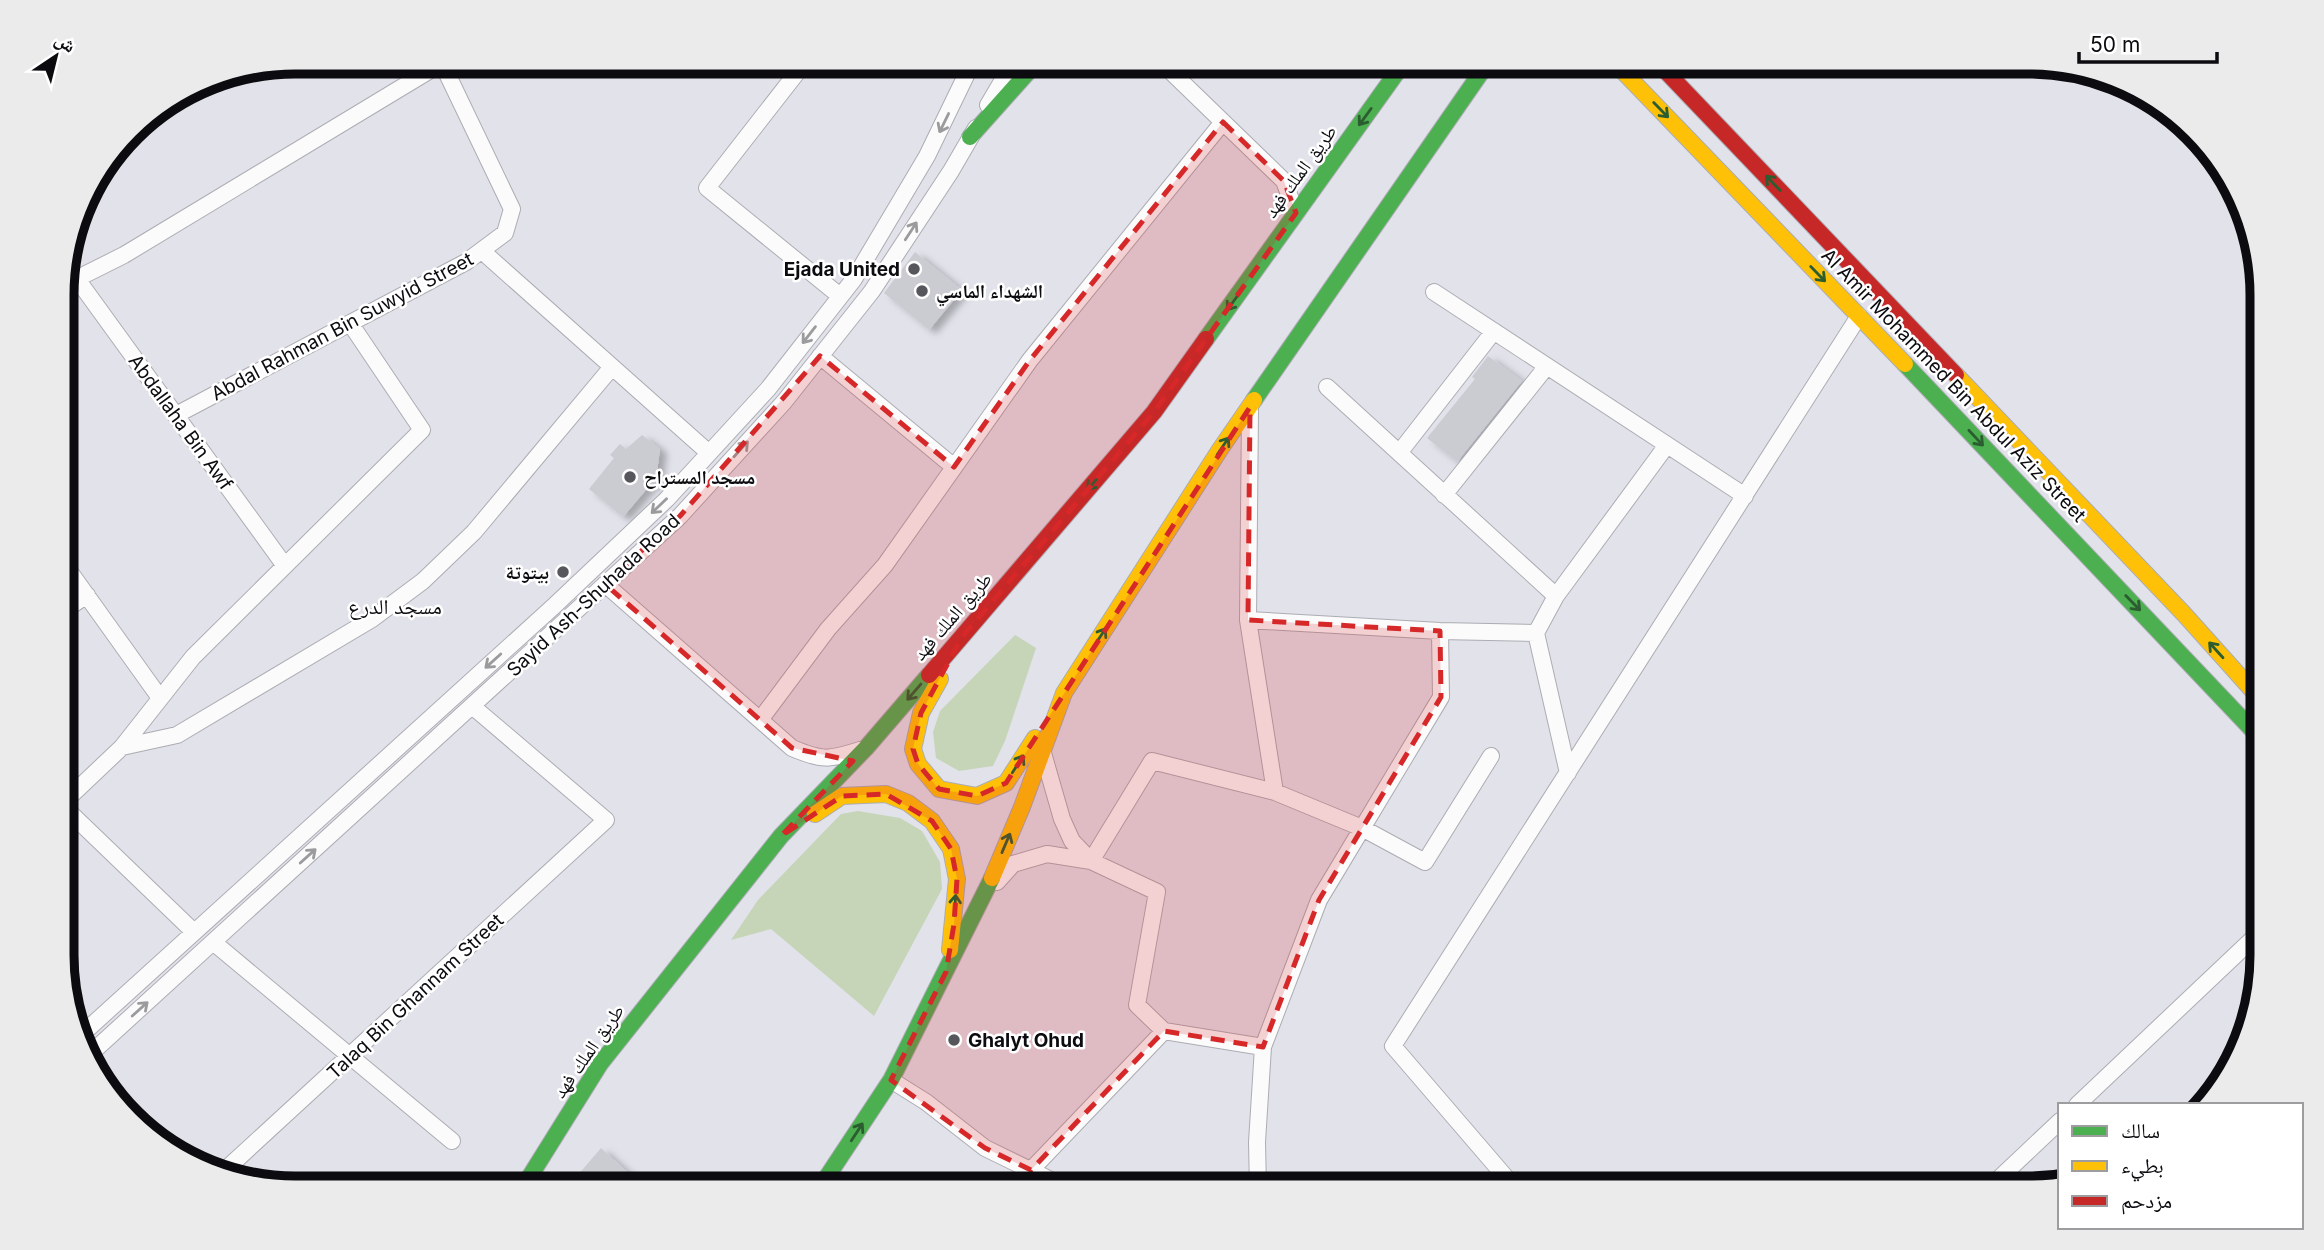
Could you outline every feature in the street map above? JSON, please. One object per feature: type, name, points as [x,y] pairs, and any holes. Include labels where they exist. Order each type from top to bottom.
[{"type":"main road","points":[[970,137],[1026,74]]},
{"type":"main road","name":"طريق الملك فهد","points":[[530,1177],[600,1063],[781,836],[866,748],[1154,412],[1396,74]]},
{"type":"main road","points":[[962,637],[921,713],[913,749],[918,764],[939,789],[977,796],[1006,783],[1250,407],[1480,74]]},
{"type":"main road","name":"Al Amir Mohammed Bin Abdul Aziz Street","points":[[1626,74],[2250,727]]},
{"type":"main road","name":"Al Amir Mohammed Bin Abdul Aziz Street","points":[[1668,74],[2184,614],[2250,688]]},
{"type":"main road","points":[[827,1177],[891,1080],[984,897],[1064,693]]},
{"type":"main road","points":[[781,836],[842,796],[886,794],[908,803],[932,821],[951,849],[957,879],[954,924],[946,972]]},
{"type":"street","points":[[74,280],[124,255],[422,74]]},
{"type":"street","name":"Abdal Rahman Bin Suwyid Street","points":[[176,415],[466,262],[505,233],[512,209],[448,74]]},
{"type":"street","points":[[796,74],[706,188],[840,296]]},
{"type":"street","name":"Sayid Ash-Shuhada Road","points":[[86,1029],[554,606],[667,499],[768,389],[854,279],[927,156],[967,74]]},
{"type":"street","name":"Sayid Ash-Shuhada Road","points":[[95,1050],[680,516],[784,402],[872,291],[951,171],[1006,74]]},
{"type":"street","points":[[1173,74],[1284,181],[1296,213]]},
{"type":"street","points":[[760,720],[828,629],[885,565],[1030,360],[1223,122]]},
{"type":"street","points":[[482,251],[709,453]]},
{"type":"street","name":"Abdallaha Bin Awf","points":[[77,279],[285,566]]},
{"type":"street","points":[[1434,292],[1745,496]]},
{"type":"street","points":[[1505,1176],[1393,1046],[1859,316]]},
{"type":"street","points":[[74,794],[122,747],[193,657],[422,430],[350,323]]},
{"type":"street","points":[[1399,453],[1494,331]]},
{"type":"street","points":[[820,356],[954,467]]},
{"type":"street","points":[[1444,495],[1547,366]]},
{"type":"street","points":[[122,747],[177,735],[372,619],[423,581],[474,532],[612,367]]},
{"type":"street","points":[[1328,387],[1556,596]]},
{"type":"street","points":[[1250,407],[1248,620],[1275,792]]},
{"type":"street","points":[[1568,773],[1536,633],[1556,596],[1667,445]]},
{"type":"street","points":[[74,577],[160,698]]},
{"type":"street","points":[[605,584],[792,748],[814,757],[831,759],[866,748]]},
{"type":"street","points":[[74,604],[87,595]]},
{"type":"street","points":[[1248,620],[1440,631],[1536,633]]},
{"type":"street","points":[[1258,1176],[1257,1142],[1264,1047],[1320,900],[1441,696],[1440,631]]},
{"type":"street","name":"Talaq Bin Ghannam Street","points":[[229,1167],[606,820],[472,706]]},
{"type":"street","points":[[1043,750],[1062,819],[1072,841],[1091,861]]},
{"type":"street","points":[[1091,861],[1152,761],[1275,792],[1362,828],[1425,862],[1491,756]]},
{"type":"street","points":[[74,816],[194,932]]},
{"type":"street","points":[[984,897],[1013,864],[1047,854],[1091,861],[1157,892],[1137,1005],[1164,1031],[1264,1047]]},
{"type":"street","points":[[2079,1103],[2250,941]]},
{"type":"street","points":[[213,942],[452,1141]]},
{"type":"street","points":[[1031,1170],[1164,1031]]},
{"type":"street","points":[[891,1080],[926,1102],[985,1148],[1044,1177]]},
{"type":"street","points":[[2002,1176],[2058,1123]]},
{"type":"street","points":[[1031,1170],[1033,1177]]},
{"type":"highlighted area","points":[[1223,122],[1284,181],[1296,213],[1154,412],[962,637],[921,713],[913,749],[918,764],[939,789],[977,796],[1006,783],[1250,407],[1248,620],[1440,631],[1441,697],[1319,900],[1263,1047],[1164,1031],[1031,1170],[985,1148],[891,1080],[946,972],[954,924],[957,879],[951,849],[932,821],[886,794],[842,796],[781,836],[853,761],[792,748],[605,584],[680,516],[820,356],[954,467],[1030,360]]},
{"type":"green space","points":[[1015,635],[1036,648],[1005,741],[993,766],[959,771],[936,758],[933,732],[940,711]]},
{"type":"green space","points":[[858,811],[900,818],[922,831],[940,862],[942,889],[874,1016],[771,929],[731,940],[758,900],[841,814]]},
{"type":"building","name":"الشهداء الماسي","points":[[915,252],[962,290],[929,330],[884,293]]},
{"type":"building","points":[[1488,356],[1522,381],[1457,462],[1427,438],[1475,379],[1472,377]]},
{"type":"building","name":"مسجد المستراح","points":[[642,435],[660,449],[657,472],[663,481],[651,484],[623,517],[589,489],[614,458],[610,455],[620,444],[626,449]]},
{"type":"building","points":[[601,1148],[633,1177],[576,1177]]},
{"type":"traffic: fast","points":[[970,137],[1026,74]]},
{"type":"traffic: fast","points":[[1206,339],[1396,74]]},
{"type":"traffic: fast","points":[[1254,400],[1480,74]]},
{"type":"traffic: fast","points":[[1905,364],[2250,727]]},
{"type":"traffic: fast","points":[[530,1177],[600,1064],[781,836],[866,748],[929,675]]},
{"type":"traffic: fast","points":[[827,1177],[891,1080],[992,878]]},
{"type":"traffic: slow","points":[[1626,74],[1905,364]]},
{"type":"traffic: slow","points":[[1956,375],[2184,614],[2250,688]]},
{"type":"traffic: slow","points":[[992,878],[1022,807],[1064,693],[1254,400]]},
{"type":"traffic: slow","points":[[940,679],[921,713],[913,749],[918,764],[939,789],[977,796],[1006,783],[1035,738]]},
{"type":"traffic: slow","points":[[815,814],[842,796],[886,794],[908,803],[932,821],[951,849],[957,879],[950,950]]},
{"type":"traffic: jam","points":[[1668,74],[1956,375]]},
{"type":"traffic: jam","points":[[929,675],[1154,412],[1206,339]]},
{"type":"place","name":"Ejada United","points":[[914,269]]},
{"type":"place","name":"الشهداء الماسي","points":[[922,291]]},
{"type":"place","name":"مسجد المستراح","points":[[630,477]]},
{"type":"place","name":"بيتوتة","points":[[563,572]]},
{"type":"place","name":"Ghalyt Ohud","points":[[954,1040]]},
{"type":"district","name":"مسجد الدرع","points":[[395,607]]}]
